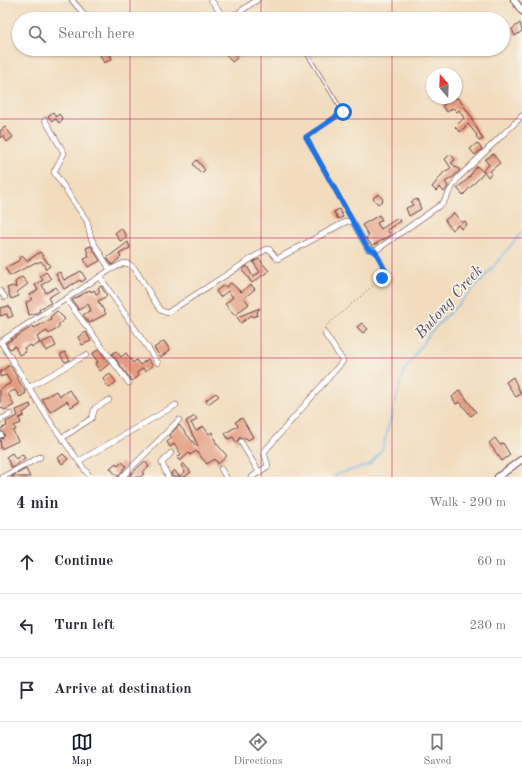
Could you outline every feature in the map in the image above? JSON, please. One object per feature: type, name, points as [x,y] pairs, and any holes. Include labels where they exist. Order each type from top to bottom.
[{"type":"street","points":[[72,0],[82,12]]},
{"type":"street","points":[[211,0],[219,12]]},
{"type":"street","points":[[239,12],[258,0]]},
{"type":"street","points":[[514,0],[522,11]]},
{"type":"street","points":[[90,477],[28,388],[0,342],[100,278],[110,270],[124,263],[130,264],[160,310],[167,313],[265,250],[269,249],[277,259],[346,221],[353,222],[368,249],[375,251],[443,203],[457,179],[522,116]]},
{"type":"street","points":[[45,120],[64,153],[54,172],[87,221],[91,238],[110,270]]},
{"type":"street","points":[[100,278],[158,363]]},
{"type":"street","points":[[0,291],[5,297]]},
{"type":"street","points":[[66,299],[129,383]]},
{"type":"street","points":[[252,477],[268,466],[264,452],[343,361],[326,334]]},
{"type":"street","points":[[28,388],[86,355]]},
{"type":"street","points":[[62,438],[92,418],[95,408],[108,400]]},
{"type":"street","points":[[78,461],[176,405]]},
{"type":"street","points":[[0,420],[11,414]]},
{"type":"street","points":[[122,477],[179,420]]},
{"type":"street","points":[[241,442],[259,472]]},
{"type":"street","points":[[168,477],[162,463],[172,453]]},
{"type":"street","points":[[3,477],[40,457]]},
{"type":"street","points":[[498,477],[522,459]]},
{"type":"street","points":[[221,469],[226,477]]},
{"type":"lane","points":[[308,56],[343,112],[306,137],[353,222]]},
{"type":"path","points":[[326,334],[325,327],[382,278],[385,270],[375,251]]},
{"type":"building","points":[[520,23],[522,31],[515,36],[512,29]]},
{"type":"building","points":[[100,56],[111,56],[112,59],[104,63]]},
{"type":"building","points":[[227,56],[237,56],[238,57],[232,62]]},
{"type":"building","points":[[445,104],[462,104],[473,119],[472,120],[483,139],[479,141],[476,136],[477,135],[468,124],[460,132],[455,127],[464,118],[459,110],[457,112],[453,108],[447,112],[442,106]]},
{"type":"building","points":[[53,112],[56,117],[59,114],[63,119],[59,123],[56,119],[52,121],[48,116]]},
{"type":"building","points":[[5,127],[13,137],[7,142],[3,136],[0,138],[0,131]]},
{"type":"building","points":[[477,143],[482,149],[475,155],[470,149]]},
{"type":"building","points":[[451,154],[455,160],[451,163],[460,170],[445,182],[448,186],[444,192],[440,187],[436,191],[432,187],[444,172],[451,168],[445,159]]},
{"type":"building","points":[[493,154],[500,163],[490,171],[492,173],[488,177],[483,170],[489,165],[485,160]]},
{"type":"building","points":[[197,160],[205,170],[201,173],[193,164]]},
{"type":"building","points":[[477,166],[484,173],[463,195],[457,188],[467,180]]},
{"type":"building","points":[[379,194],[383,200],[378,204],[373,198]]},
{"type":"building","points":[[417,199],[421,209],[409,216],[406,208],[413,205],[411,202]]},
{"type":"building","points":[[339,209],[343,217],[338,219],[334,212]]},
{"type":"building","points":[[454,213],[462,223],[465,221],[467,224],[461,229],[458,225],[452,230],[445,220]]},
{"type":"building","points":[[379,215],[382,220],[377,223],[381,229],[398,218],[400,221],[387,230],[391,235],[372,246],[366,238],[369,236],[362,225]]},
{"type":"building","points":[[121,228],[126,235],[126,238],[120,241],[115,233]]},
{"type":"building","points":[[128,242],[130,248],[119,254],[121,257],[112,265],[107,258]]},
{"type":"building","points":[[91,246],[100,261],[88,267],[84,259],[89,257],[86,248]]},
{"type":"building","points":[[40,252],[50,266],[46,269],[41,261],[36,262],[10,276],[5,268],[20,260],[19,258],[22,256],[27,261]]},
{"type":"building","points":[[259,259],[269,271],[252,283],[242,270],[247,266],[253,277],[260,272],[253,262]]},
{"type":"building","points":[[81,271],[86,279],[81,282],[80,280],[64,289],[56,274],[60,272],[64,280]]},
{"type":"building","points":[[46,272],[51,279],[42,285],[46,293],[56,287],[59,291],[48,298],[51,303],[39,309],[40,311],[29,315],[26,302],[32,300],[30,295],[38,290],[35,285],[43,280],[40,276]]},
{"type":"building","points":[[22,277],[28,284],[17,292],[19,296],[11,299],[7,288],[13,286],[16,288],[15,282]]},
{"type":"building","points":[[231,283],[241,292],[251,285],[255,289],[244,298],[249,304],[235,315],[225,304],[233,297],[228,291],[220,297],[216,291],[224,285],[226,287]]},
{"type":"building","points":[[101,286],[107,296],[98,301],[106,314],[89,323],[83,315],[91,310],[88,304],[79,310],[72,300],[90,290],[91,292],[94,290],[96,294],[100,292],[98,288]]},
{"type":"building","points":[[9,306],[13,316],[8,318],[7,314],[0,316],[0,308]]},
{"type":"building","points":[[260,308],[257,312],[258,315],[253,317],[252,315],[241,323],[237,317]]},
{"type":"building","points":[[57,311],[65,319],[58,325],[60,327],[49,334],[47,331],[37,337],[40,343],[32,347],[31,345],[24,348],[26,352],[19,355],[15,346],[10,349],[6,343],[33,326],[34,328],[51,319],[50,317]]},
{"type":"building","points":[[362,323],[368,329],[363,333],[357,327]]},
{"type":"building","points":[[86,332],[91,341],[82,345],[78,337]]},
{"type":"building","points":[[52,338],[56,346],[46,351],[41,343]]},
{"type":"building","points":[[164,341],[170,350],[161,357],[154,348]]},
{"type":"building","points":[[99,349],[109,364],[100,371],[95,364],[98,362],[92,354]]},
{"type":"building","points":[[116,351],[121,357],[126,353],[133,363],[136,360],[140,365],[148,359],[153,366],[145,371],[143,368],[137,373],[139,376],[132,381],[112,354]]},
{"type":"building","points":[[65,352],[70,360],[65,362],[60,355]]},
{"type":"building","points":[[10,365],[26,393],[20,397],[15,390],[8,393],[14,405],[5,410],[0,407],[0,389],[11,383],[6,375],[0,377],[0,372]]},
{"type":"building","points":[[110,374],[116,382],[109,388],[103,379]]},
{"type":"building","points":[[513,377],[521,394],[516,397],[506,382]]},
{"type":"building","points":[[69,390],[79,402],[71,407],[67,401],[50,412],[42,399],[56,391],[60,396]]},
{"type":"building","points":[[460,390],[476,412],[471,416],[460,402],[456,404],[452,397]]},
{"type":"building","points":[[216,393],[219,396],[208,404],[206,400]]},
{"type":"building","points":[[30,404],[31,407],[23,413],[24,416],[19,418],[21,423],[14,426],[16,430],[13,431],[18,441],[1,449],[0,439],[5,435],[0,429],[7,426],[6,422],[18,416],[16,410]]},
{"type":"building","points":[[195,416],[197,420],[191,423],[196,431],[203,426],[209,434],[212,432],[216,443],[227,456],[218,464],[215,459],[207,464],[196,451],[190,455],[189,453],[180,461],[177,458],[181,454],[174,444],[170,447],[167,442],[172,438],[170,435],[179,425],[197,447],[198,446],[186,421]]},
{"type":"building","points":[[242,418],[253,437],[248,440],[246,438],[239,438],[237,443],[233,437],[228,439],[225,433],[238,426],[235,422]]},
{"type":"building","points":[[495,438],[500,445],[503,443],[510,455],[502,461],[489,443]]},
{"type":"building","points":[[12,453],[16,459],[22,454],[25,458],[12,468],[6,457]]},
{"type":"building","points":[[63,454],[68,459],[62,464],[58,458]]},
{"type":"building","points":[[145,461],[149,467],[142,472],[144,474],[140,477],[128,477]]},
{"type":"building","points":[[122,462],[126,466],[118,477],[110,468],[116,463],[118,466]]},
{"type":"building","points":[[183,463],[191,472],[185,477],[172,477],[171,473],[174,470],[179,476],[185,472],[181,465]]},
{"type":"building","points":[[26,469],[30,477],[11,477],[24,470]]},
{"type":"waterway","name":"Butong Creek","points":[[334,477],[338,474],[369,465],[382,450],[404,371],[430,333],[483,279],[522,232]]},
{"type":"route","points":[[343,112],[306,137],[368,249],[375,251],[385,270],[382,278]]}]
